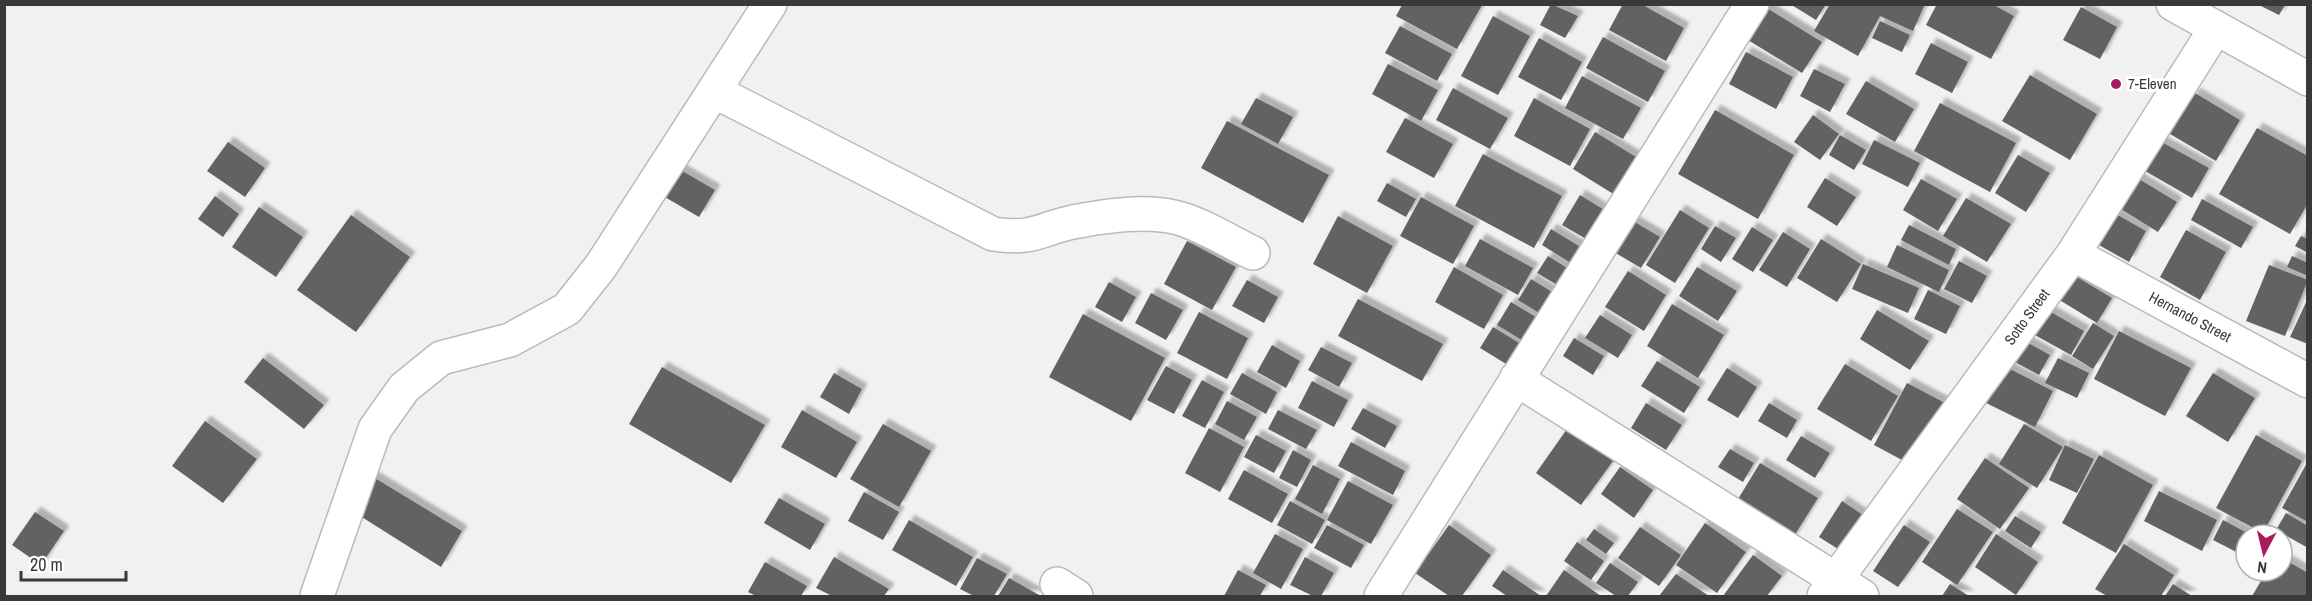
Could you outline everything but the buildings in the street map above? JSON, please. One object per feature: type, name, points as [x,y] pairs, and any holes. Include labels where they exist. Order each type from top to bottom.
[{"type":"street","points":[[317,597],[375,429],[404,388],[441,358],[510,340],[567,309],[601,266],[770,4]]},
{"type":"street","points":[[1381,597],[1752,4]]},
{"type":"street","points":[[2173,4],[2307,79]]},
{"type":"street","name":"Sotto Street","points":[[1841,591],[2073,254],[2216,28]]},
{"type":"street","points":[[714,91],[993,234],[1017,238],[1035,236],[1072,222],[1154,214],[1176,217],[1253,253]]},
{"type":"street","name":"Hernando Street","points":[[2073,254],[2307,381]]},
{"type":"street","points":[[1516,380],[1841,591]]},
{"type":"place","name":"7-Eleven","points":[[2116,84]]}]
